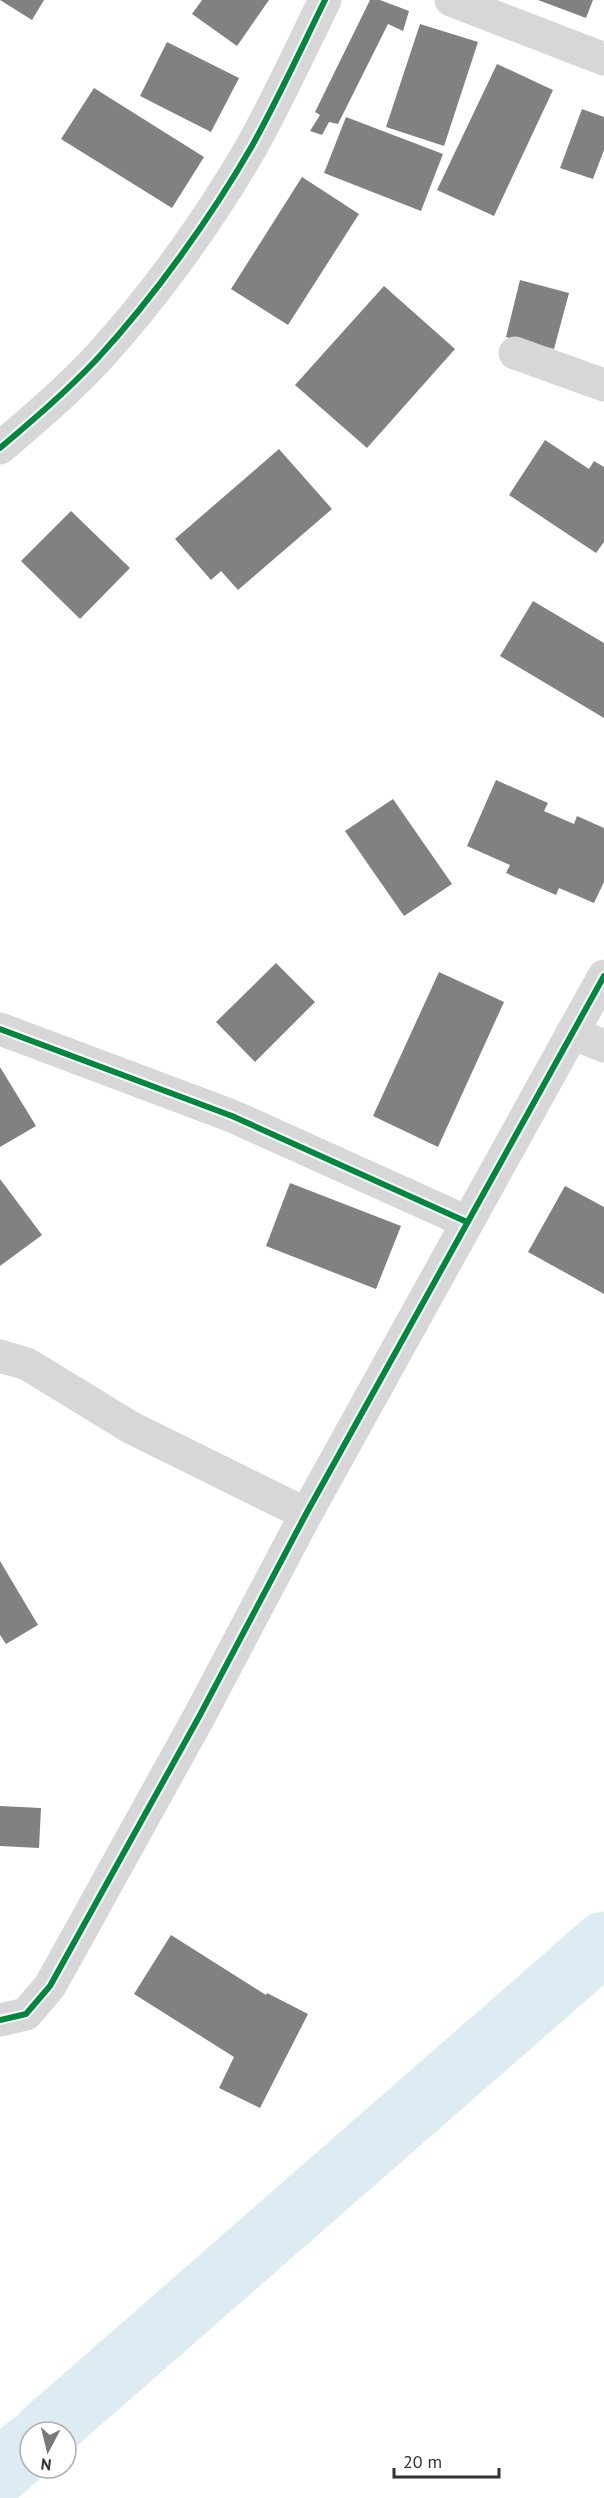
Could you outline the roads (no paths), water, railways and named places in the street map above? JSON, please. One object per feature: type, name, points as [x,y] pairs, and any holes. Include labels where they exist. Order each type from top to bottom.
[{"type":"street","points":[[0,448],[96,360],[144,303],[208,217],[275,103],[325,0]]},
{"type":"street","points":[[451,0],[604,59]]},
{"type":"street","points":[[515,353],[604,385]]},
{"type":"street","points":[[0,2020],[26,2014],[50,1986],[200,1715],[306,1514],[604,976]]},
{"type":"street","points":[[0,1029],[232,1116],[467,1222]]},
{"type":"street","points":[[572,1033],[604,1046]]},
{"type":"street","points":[[0,1356],[27,1365],[70,1388],[93,1406],[130,1427],[306,1514]]},
{"type":"waterway","points":[[59,2420],[604,1943]]},
{"type":"waterway","points":[[0,2472],[18,2456]]}]
